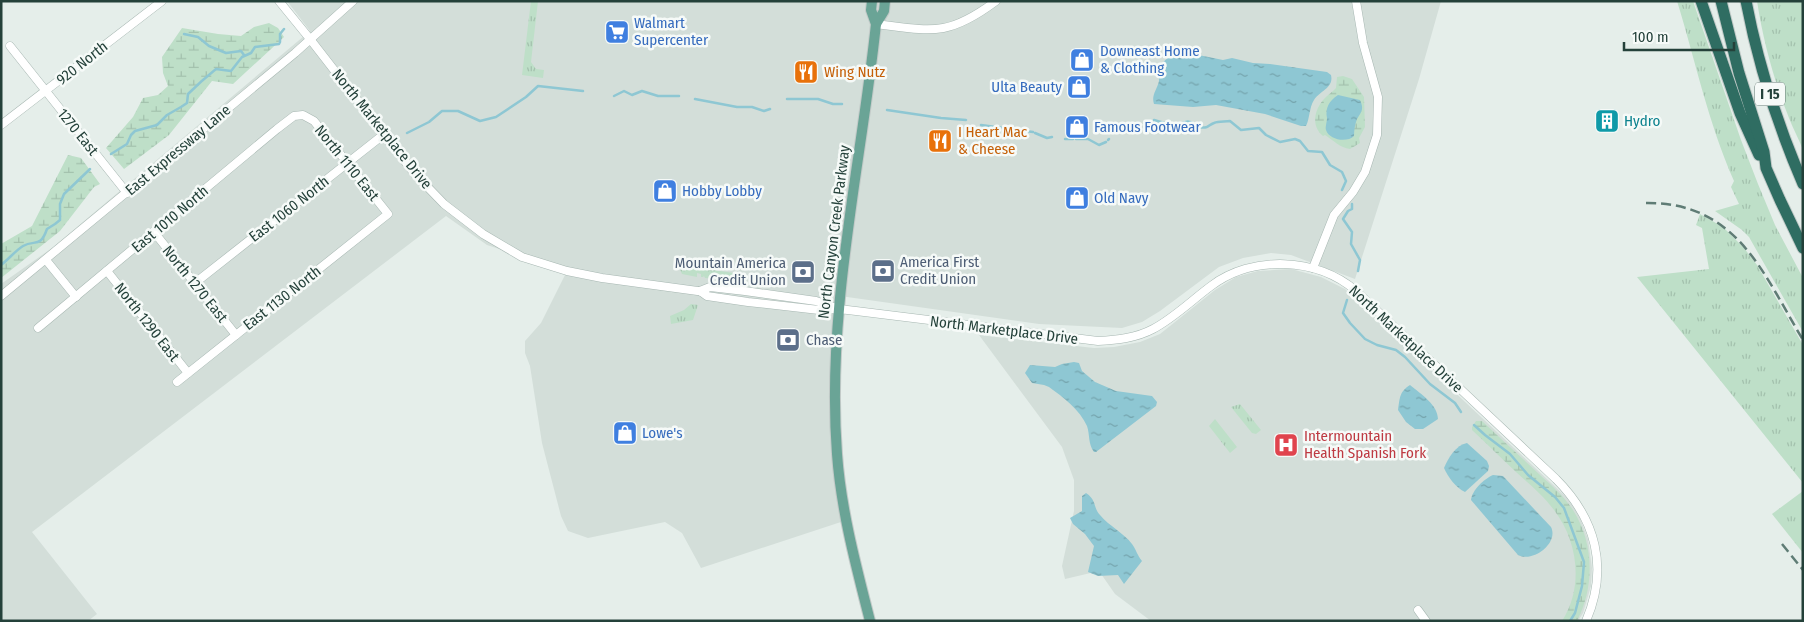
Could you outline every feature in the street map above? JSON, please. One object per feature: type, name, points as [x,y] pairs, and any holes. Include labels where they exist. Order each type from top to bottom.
[{"type":"highway","points":[[1701,1],[1740,113],[1753,145],[1766,168]]},
{"type":"highway","name":"I 15","points":[[1721,1],[1736,64],[1764,152],[1766,168],[1803,248]]},
{"type":"highway","name":"I 15","points":[[1746,1],[1753,37],[1782,131],[1803,184]]},
{"type":"main road","name":"North Canyon Creek Parkway","points":[[870,621],[847,520],[837,455],[835,368],[839,309],[876,24],[872,10],[872,1]]},
{"type":"main road","name":"North Canyon Creek Parkway","points":[[876,24],[884,11],[886,1]]},
{"type":"street","name":"920 North","points":[[1,125],[162,1]]},
{"type":"street","name":"North Marketplace Drive","points":[[279,1],[414,173],[444,204],[482,234],[522,257],[567,271],[602,278],[739,295],[745,291],[816,301],[839,309]]},
{"type":"street","name":"East Expressway Lane","points":[[1,296],[295,54],[353,1]]},
{"type":"street","points":[[876,24],[927,30],[943,29],[970,20],[996,1]]},
{"type":"street","points":[[1313,268],[1334,215],[1365,172],[1377,135],[1378,97],[1362,43],[1356,1]]},
{"type":"street","name":"1270 East","points":[[10,46],[127,193]]},
{"type":"street","name":"North 1110 East","points":[[303,115],[314,121],[388,214]]},
{"type":"street","name":"East 1010 North","points":[[38,328],[277,129],[294,116],[303,115]]},
{"type":"street","name":"East 1060 North","points":[[195,283],[383,135]]},
{"type":"street","name":"East 1130 North","points":[[177,382],[388,214]]},
{"type":"street","name":"North 1270 East","points":[[154,232],[236,335]]},
{"type":"street","points":[[46,260],[76,297]]},
{"type":"street","name":"North Marketplace Drive","points":[[700,291],[707,296],[748,302],[819,310],[839,309],[1098,342],[1139,335],[1153,329],[1211,286],[1237,271],[1252,267],[1280,264],[1313,268],[1340,279],[1356,291],[1572,496],[1585,516],[1595,545],[1597,583],[1586,621]]},
{"type":"street","name":"North 1290 East","points":[[107,271],[188,374]]},
{"type":"street","points":[[1418,610],[1426,621]]},
{"type":"shaded area","points":[[287,1],[1441,1],[1419,79],[1355,279],[1291,255],[1271,253],[1243,258],[1219,267],[1160,311],[1142,322],[1122,328],[1039,324],[840,296],[836,432],[847,520],[701,568],[682,533],[665,522],[588,538],[568,531],[561,516],[542,443],[530,366],[525,353],[525,341],[541,323],[567,271],[487,245],[446,216],[32,532],[97,614],[88,621],[1,621],[1,284],[52,248],[310,31]]},
{"type":"shaded area","name":"Intermountain Health Spanish Fork","points":[[1291,269],[1321,277],[1345,289],[1565,496],[1578,513],[1588,539],[1592,568],[1591,586],[1583,613],[1578,621],[1151,621],[1115,594],[1099,571],[1065,579],[1062,566],[1074,511],[1074,480],[1062,447],[979,335],[1094,348],[1114,347],[1140,342],[1160,334],[1215,290],[1236,277],[1258,271]]},
{"type":"green space","points":[[531,1],[538,1],[531,62],[536,69],[544,70],[543,78],[522,75]]},
{"type":"green space","points":[[1677,1],[1693,1],[1758,184],[1775,225],[1803,278],[1803,332],[1749,237],[1715,211],[1739,204],[1731,187],[1734,181],[1717,137]]},
{"type":"green space","points":[[1757,1],[1803,1],[1803,150],[1789,118],[1774,75],[1762,31]]},
{"type":"green space","points":[[269,23],[278,28],[284,37],[233,84],[212,81],[169,135],[124,169],[106,148],[133,117],[143,98],[158,95],[168,86],[163,73],[162,57],[182,28],[241,36],[254,27]]},
{"type":"green space","points":[[1343,76],[1352,79],[1364,97],[1365,127],[1359,138],[1360,143],[1350,149],[1325,135],[1323,136],[1315,123],[1318,108],[1336,88],[1337,77]]},
{"type":"green space","points":[[68,155],[81,158],[100,184],[94,187],[60,231],[1,278],[1,244],[32,226]]},
{"type":"green space","points":[[1700,214],[1723,227],[1744,248],[1757,265],[1803,345],[1803,483],[1637,277],[1709,269],[1702,228],[1696,225]]},
{"type":"green space","points":[[678,265],[734,273],[727,280],[705,278],[697,273],[697,277],[682,274]]},
{"type":"green space","points":[[691,304],[698,305],[693,320],[671,324],[670,316],[684,310]]},
{"type":"green space","points":[[1240,404],[1261,430],[1256,434],[1252,433],[1231,407]]},
{"type":"green space","points":[[1215,419],[1237,447],[1230,453],[1209,426]]},
{"type":"green space","points":[[1476,421],[1482,421],[1557,491],[1573,510],[1580,523],[1585,536],[1590,565],[1587,594],[1577,621],[1562,621],[1569,608],[1573,594],[1575,564],[1573,550],[1562,522],[1541,495],[1472,430]]},
{"type":"green space","points":[[1803,491],[1803,553],[1772,514]]},
{"type":"water","points":[[1178,53],[1189,53],[1223,60],[1232,58],[1253,63],[1327,72],[1331,75],[1331,83],[1314,100],[1306,126],[1265,114],[1216,105],[1193,107],[1154,104],[1153,98],[1159,81],[1158,73],[1160,66],[1168,58]]},
{"type":"water","points":[[1338,95],[1360,100],[1362,106],[1354,129],[1354,136],[1343,140],[1334,138],[1326,130],[1327,108],[1330,102]]},
{"type":"water","points":[[1074,362],[1079,363],[1082,371],[1095,382],[1116,391],[1152,396],[1157,402],[1156,406],[1094,452],[1087,426],[1076,409],[1049,387],[1032,383],[1025,373],[1030,365],[1055,367]]},
{"type":"water","points":[[1410,385],[1432,404],[1437,414],[1438,419],[1423,429],[1415,429],[1406,422],[1398,410],[1402,393]]},
{"type":"water","points":[[1467,443],[1487,461],[1489,466],[1488,471],[1465,492],[1458,488],[1444,468],[1456,449]]},
{"type":"water","points":[[1493,475],[1503,476],[1551,527],[1551,539],[1548,545],[1537,554],[1524,557],[1518,555],[1471,500],[1479,485]]},
{"type":"water","points":[[1086,493],[1092,498],[1100,515],[1129,540],[1142,561],[1124,584],[1118,575],[1098,576],[1088,572],[1094,546],[1085,534],[1073,524],[1070,518],[1082,511],[1082,496]]},
{"type":"waterway","points":[[111,154],[127,144],[135,131],[157,125],[167,115],[187,103],[188,94],[216,69],[231,71],[242,57],[251,53],[255,47],[279,44],[280,34],[284,29]]},
{"type":"waterway","points":[[184,34],[198,37],[209,46],[226,53],[241,51],[244,55]]},
{"type":"waterway","points":[[407,133],[429,122],[442,111],[458,111],[480,121],[496,117],[526,97],[538,86],[583,91]]},
{"type":"waterway","points":[[614,96],[624,91],[632,95],[642,91],[658,96],[679,96]]},
{"type":"waterway","points":[[695,99],[737,107],[752,107],[764,111],[770,109]]},
{"type":"waterway","points":[[787,99],[818,99],[833,104],[842,104]]},
{"type":"waterway","points":[[887,110],[966,120]]},
{"type":"waterway","points":[[1154,120],[1178,127],[1183,123],[1190,122],[1202,128],[1216,122],[1230,121],[1241,130],[1259,128],[1266,135],[1280,142],[1295,139],[1300,141],[1308,151],[1322,152],[1330,165],[1342,172],[1346,181],[1342,190]]},
{"type":"waterway","points":[[981,125],[1033,132]]},
{"type":"waterway","points":[[1035,133],[1047,138],[1052,137]]},
{"type":"waterway","points":[[1065,139],[1073,139]]},
{"type":"waterway","points":[[1076,139],[1088,139],[1099,145],[1106,142]]},
{"type":"waterway","points":[[1,265],[23,246],[42,239],[47,229],[60,220],[60,204],[64,194],[90,169]]},
{"type":"waterway","points":[[1352,204],[1352,209],[1348,211],[1343,219],[1352,232],[1351,244],[1360,260],[1358,271]]},
{"type":"waterway","points":[[1347,300],[1343,313],[1365,339],[1377,345],[1396,350],[1430,384],[1455,403],[1461,412]]},
{"type":"waterway","points":[[1474,425],[1510,454],[1528,475],[1555,497],[1564,508],[1584,562],[1582,586],[1575,613],[1570,621]]},
{"type":"railway","points":[[1646,203],[1677,206],[1703,215],[1725,228],[1744,246],[1760,267],[1803,340]]},
{"type":"railway","points":[[1782,544],[1803,570]]},
{"type":"place","name":"Walmart Supercenter","points":[[617,32]]},
{"type":"place","name":"Downeast Home & Clothing","points":[[1082,60]]},
{"type":"place","name":"Wing Nutz","points":[[806,72]]},
{"type":"place","name":"Ulta Beauty","points":[[1079,87]]},
{"type":"place","name":"Hydro","points":[[1607,121]]},
{"type":"place","name":"Famous Footwear","points":[[1077,127]]},
{"type":"place","name":"I Heart Mac & Cheese","points":[[940,141]]},
{"type":"place","name":"Hobby Lobby","points":[[665,191]]},
{"type":"place","name":"Old Navy","points":[[1077,198]]},
{"type":"place","name":"America First Credit Union","points":[[883,271]]},
{"type":"place","name":"Mountain America Credit Union","points":[[803,272]]},
{"type":"place","name":"Chase","points":[[788,340]]},
{"type":"place","name":"Lowe's","points":[[625,433]]},
{"type":"place","name":"Intermountain Health Spanish Fork","points":[[1286,445]]}]
